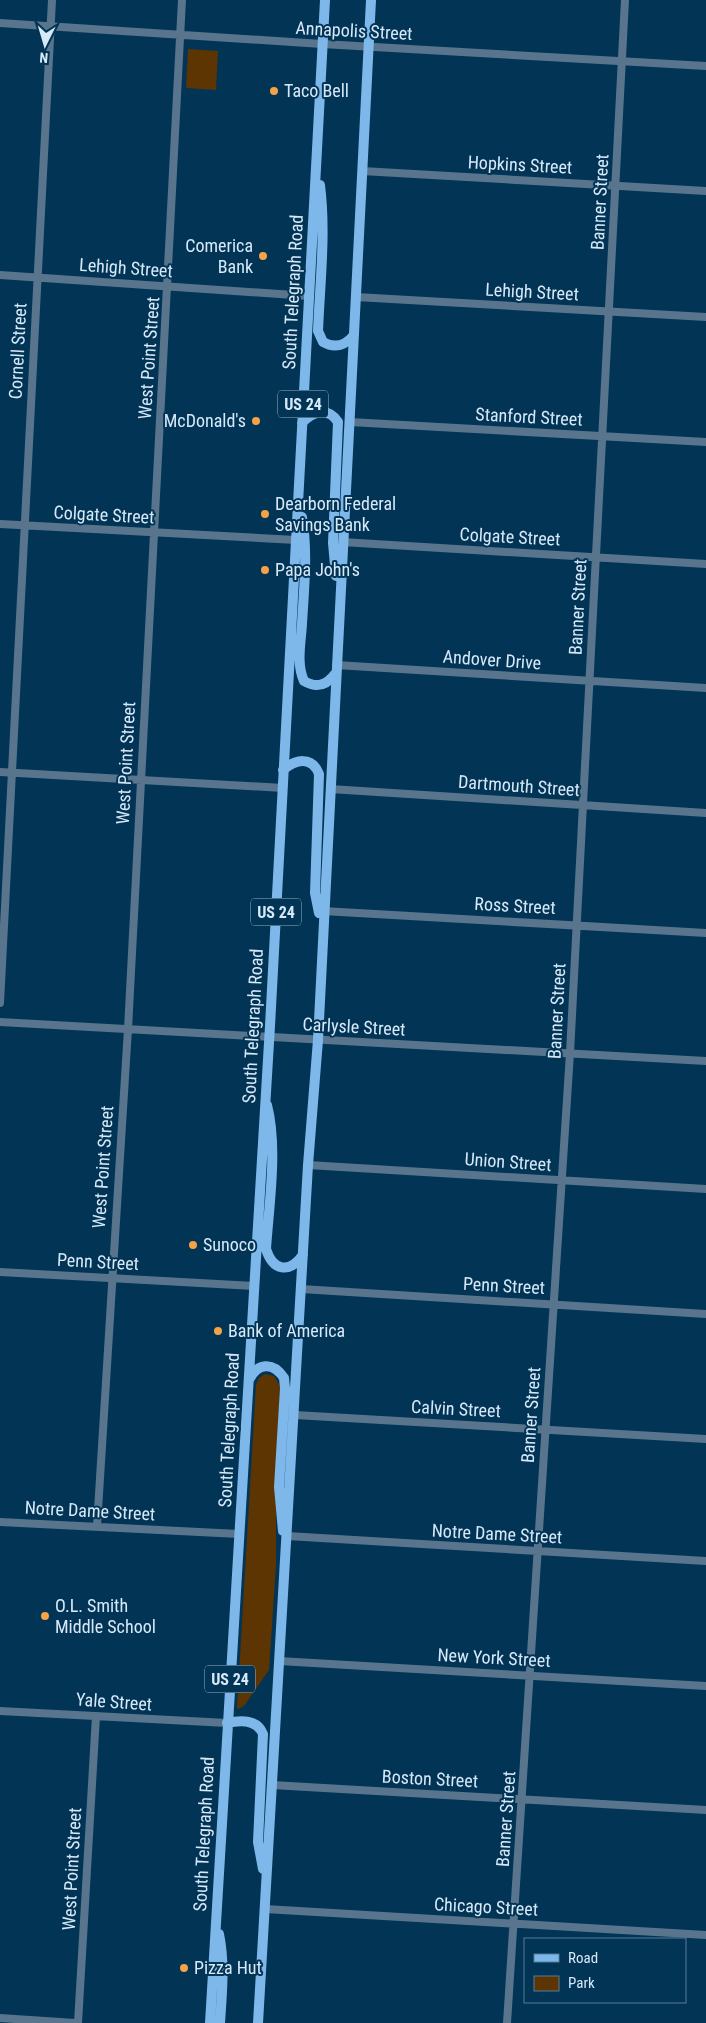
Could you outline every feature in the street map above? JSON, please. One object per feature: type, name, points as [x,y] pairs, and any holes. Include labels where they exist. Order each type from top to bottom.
[{"type":"main road","name":"South Telegraph Road","points":[[210,2023],[269,1037],[325,0]]},
{"type":"main road","name":"US 24","points":[[258,2023],[308,1165],[318,1040],[322,927],[350,422],[370,0]]},
{"type":"main road","points":[[316,162],[323,215],[318,331],[323,342],[334,346],[344,344],[354,335]]},
{"type":"main road","points":[[302,423],[312,413],[317,412],[329,414],[338,422],[333,543],[334,567],[340,594]]},
{"type":"main road","points":[[298,498],[304,528],[305,566],[300,654],[301,674],[304,681],[315,685],[325,684],[335,670]]},
{"type":"main road","points":[[283,770],[302,760],[310,764],[319,774],[315,893],[322,927]]},
{"type":"main road","points":[[265,1096],[272,1123],[266,1248],[269,1259],[273,1264],[279,1266],[291,1266],[303,1255]]},
{"type":"main road","points":[[248,1381],[252,1374],[261,1366],[274,1368],[284,1378],[280,1514],[286,1555]]},
{"type":"main road","points":[[227,1723],[250,1722],[257,1726],[263,1734],[258,1842],[266,1884]]},
{"type":"main road","points":[[216,1921],[222,1949],[223,1978],[220,2023]]},
{"type":"street","name":"Cornell Street","points":[[0,1003],[52,0]]},
{"type":"street","name":"West Point Street","points":[[97,1526],[128,1029],[182,0]]},
{"type":"street","name":"Banner Street","points":[[507,2023],[570,1053],[625,0]]},
{"type":"street","name":"Annapolis Street","points":[[0,23],[368,47],[706,66]]},
{"type":"street","name":"Hopkins Street","points":[[362,172],[706,191]]},
{"type":"street","name":"Lehigh Street","points":[[0,275],[309,296]]},
{"type":"street","name":"Lehigh Street","points":[[356,296],[706,316]]},
{"type":"street","name":"Stanford Street","points":[[350,422],[706,442]]},
{"type":"street","name":"Colgate Street","points":[[0,524],[296,540]]},
{"type":"street","name":"Colgate Street","points":[[342,542],[706,564]]},
{"type":"street","name":"Andover Drive","points":[[335,670],[706,688]]},
{"type":"street","points":[[0,772],[283,788]]},
{"type":"street","name":"Dartmouth Street","points":[[330,789],[706,813]]},
{"type":"street","name":"Ross Street","points":[[323,911],[706,933]]},
{"type":"street","name":"Carlysle Street","points":[[0,1022],[706,1061]]},
{"type":"street","name":"Union Street","points":[[308,1165],[706,1189]]},
{"type":"street","name":"Penn Street","points":[[0,1272],[254,1286]]},
{"type":"street","name":"Penn Street","points":[[301,1289],[706,1314]]},
{"type":"street","name":"Calvin Street","points":[[294,1415],[706,1439]]},
{"type":"street","name":"Notre Dame Street","points":[[0,1522],[239,1534]]},
{"type":"street","name":"Notre Dame Street","points":[[287,1536],[706,1561]]},
{"type":"street","name":"New York Street","points":[[279,1660],[706,1686]]},
{"type":"street","name":"Yale Street","points":[[0,1711],[227,1723]]},
{"type":"street","name":"West Point Street","points":[[77,2023],[96,1716]]},
{"type":"street","name":"Boston Street","points":[[272,1785],[706,1810]]},
{"type":"street","name":"Chicago Street","points":[[265,1909],[706,1936]]},
{"type":"street","points":[[0,2018],[77,2023]]},
{"type":"green space","points":[[188,49],[218,51],[216,90],[186,88]]},
{"type":"green space","points":[[265,1374],[274,1376],[280,1386],[276,1490],[276,1565],[269,1670],[244,1706],[238,1709],[256,1385],[259,1378]]},
{"type":"place","name":"Taco Bell","points":[[274,91]]},
{"type":"place","name":"Comerica Bank","points":[[263,256]]},
{"type":"place","name":"McDonald's","points":[[256,421]]},
{"type":"place","name":"Dearborn Federal Savings Bank","points":[[265,514]]},
{"type":"place","name":"Papa John's","points":[[265,570]]},
{"type":"place","name":"Sunoco","points":[[193,1245]]},
{"type":"place","name":"Bank of America","points":[[218,1331]]},
{"type":"place","name":"O.L. Smith Middle School","points":[[45,1616]]},
{"type":"place","name":"Pizza Hut","points":[[184,1968]]}]
